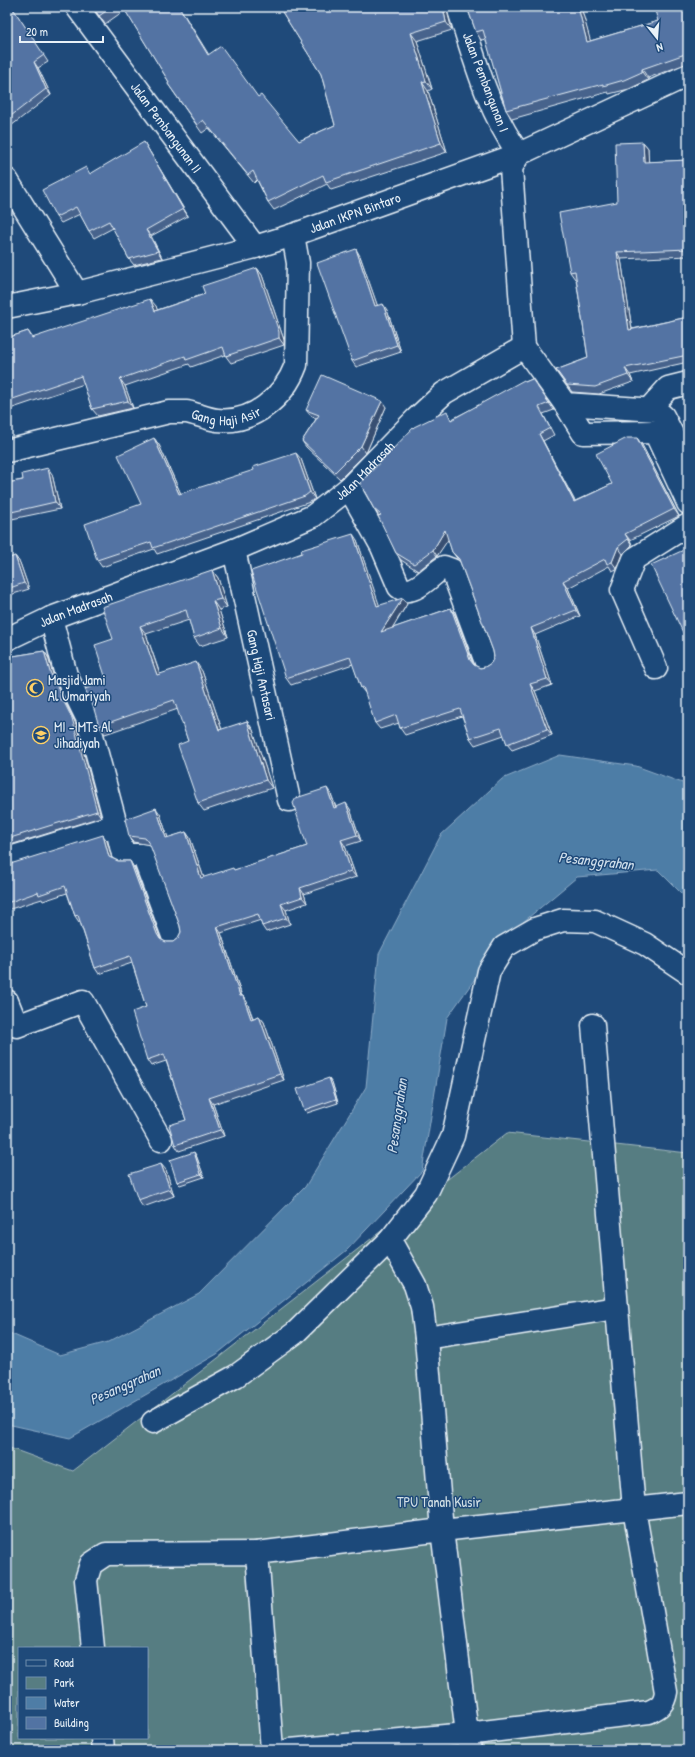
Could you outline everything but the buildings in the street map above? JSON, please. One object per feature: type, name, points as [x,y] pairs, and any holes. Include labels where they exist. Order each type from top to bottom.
[{"type":"street","name":"Jalan Pembangunan II","points":[[77,7],[255,247]]},
{"type":"street","name":"Jalan Pembangunan I","points":[[458,7],[474,57],[498,119],[505,134],[519,154]]},
{"type":"street","name":"Jalan IKPN Bintaro","points":[[7,308],[255,247],[293,235],[519,154],[688,75]]},
{"type":"street","points":[[519,154],[511,168],[524,347],[573,405],[583,433],[655,432],[688,503]]},
{"type":"street","points":[[7,180],[77,292]]},
{"type":"street","name":"Gang Haji Asir","points":[[7,451],[169,412],[187,412],[216,420],[234,420],[250,415],[266,406],[281,393],[291,378],[296,365],[298,263],[293,235]]},
{"type":"street","name":"Jalan Madrasah","points":[[7,639],[50,618],[234,550],[313,516],[349,488],[416,418],[444,394],[524,347]]},
{"type":"street","points":[[650,409],[668,388],[688,384]]},
{"type":"street","points":[[573,405],[656,410],[663,416],[688,465]]},
{"type":"street","points":[[349,488],[382,547],[399,587],[402,590],[409,590],[416,587],[444,567],[452,570],[486,662]]},
{"type":"street","points":[[656,668],[622,590],[634,559],[688,524]]},
{"type":"street","name":"Gang Haji Antasari","points":[[234,550],[289,800]]},
{"type":"street","points":[[50,618],[66,675],[88,720],[123,855],[143,855],[173,936]]},
{"type":"street","points":[[7,859],[116,825]]},
{"type":"street","points":[[153,1422],[236,1376],[295,1333],[390,1240],[426,1194],[453,1136],[489,971],[504,947],[535,929],[563,920],[595,921],[645,944],[688,973]]},
{"type":"street","points":[[7,1001],[16,1026],[83,1001],[161,1140]]},
{"type":"street","points":[[290,1750],[469,1742],[649,1712],[658,1708],[664,1702],[666,1692],[634,1509],[593,1025]]},
{"type":"street","points":[[390,1240],[415,1285],[422,1307],[426,1338],[442,1530],[469,1742]]},
{"type":"street","points":[[426,1338],[616,1308]]},
{"type":"street","points":[[93,1647],[86,1580],[91,1564],[106,1554],[257,1553],[442,1530],[688,1503]]},
{"type":"street","points":[[257,1553],[272,1750]]},
{"type":"street","points":[[102,1739],[103,1750]]},
{"type":"green space","name":"TPU Tanah Kusir","points":[[507,1133],[688,1153],[688,1750],[7,1750],[7,1447],[73,1471]]},
{"type":"water","name":"Pesanggrahan","points":[[560,755],[636,766],[688,785],[688,900],[658,870],[577,877],[504,938],[447,1018],[422,1171],[347,1250],[217,1354],[70,1438],[7,1424],[7,1332],[60,1355],[108,1342],[199,1294],[305,1187],[366,1087],[379,954],[441,835],[502,779]]},
{"type":"place","name":"Masjid Jami Al Umariyah","points":[[35,688]]},
{"type":"place","name":"MI - MTs Al Jihadiyah","points":[[41,735]]}]
